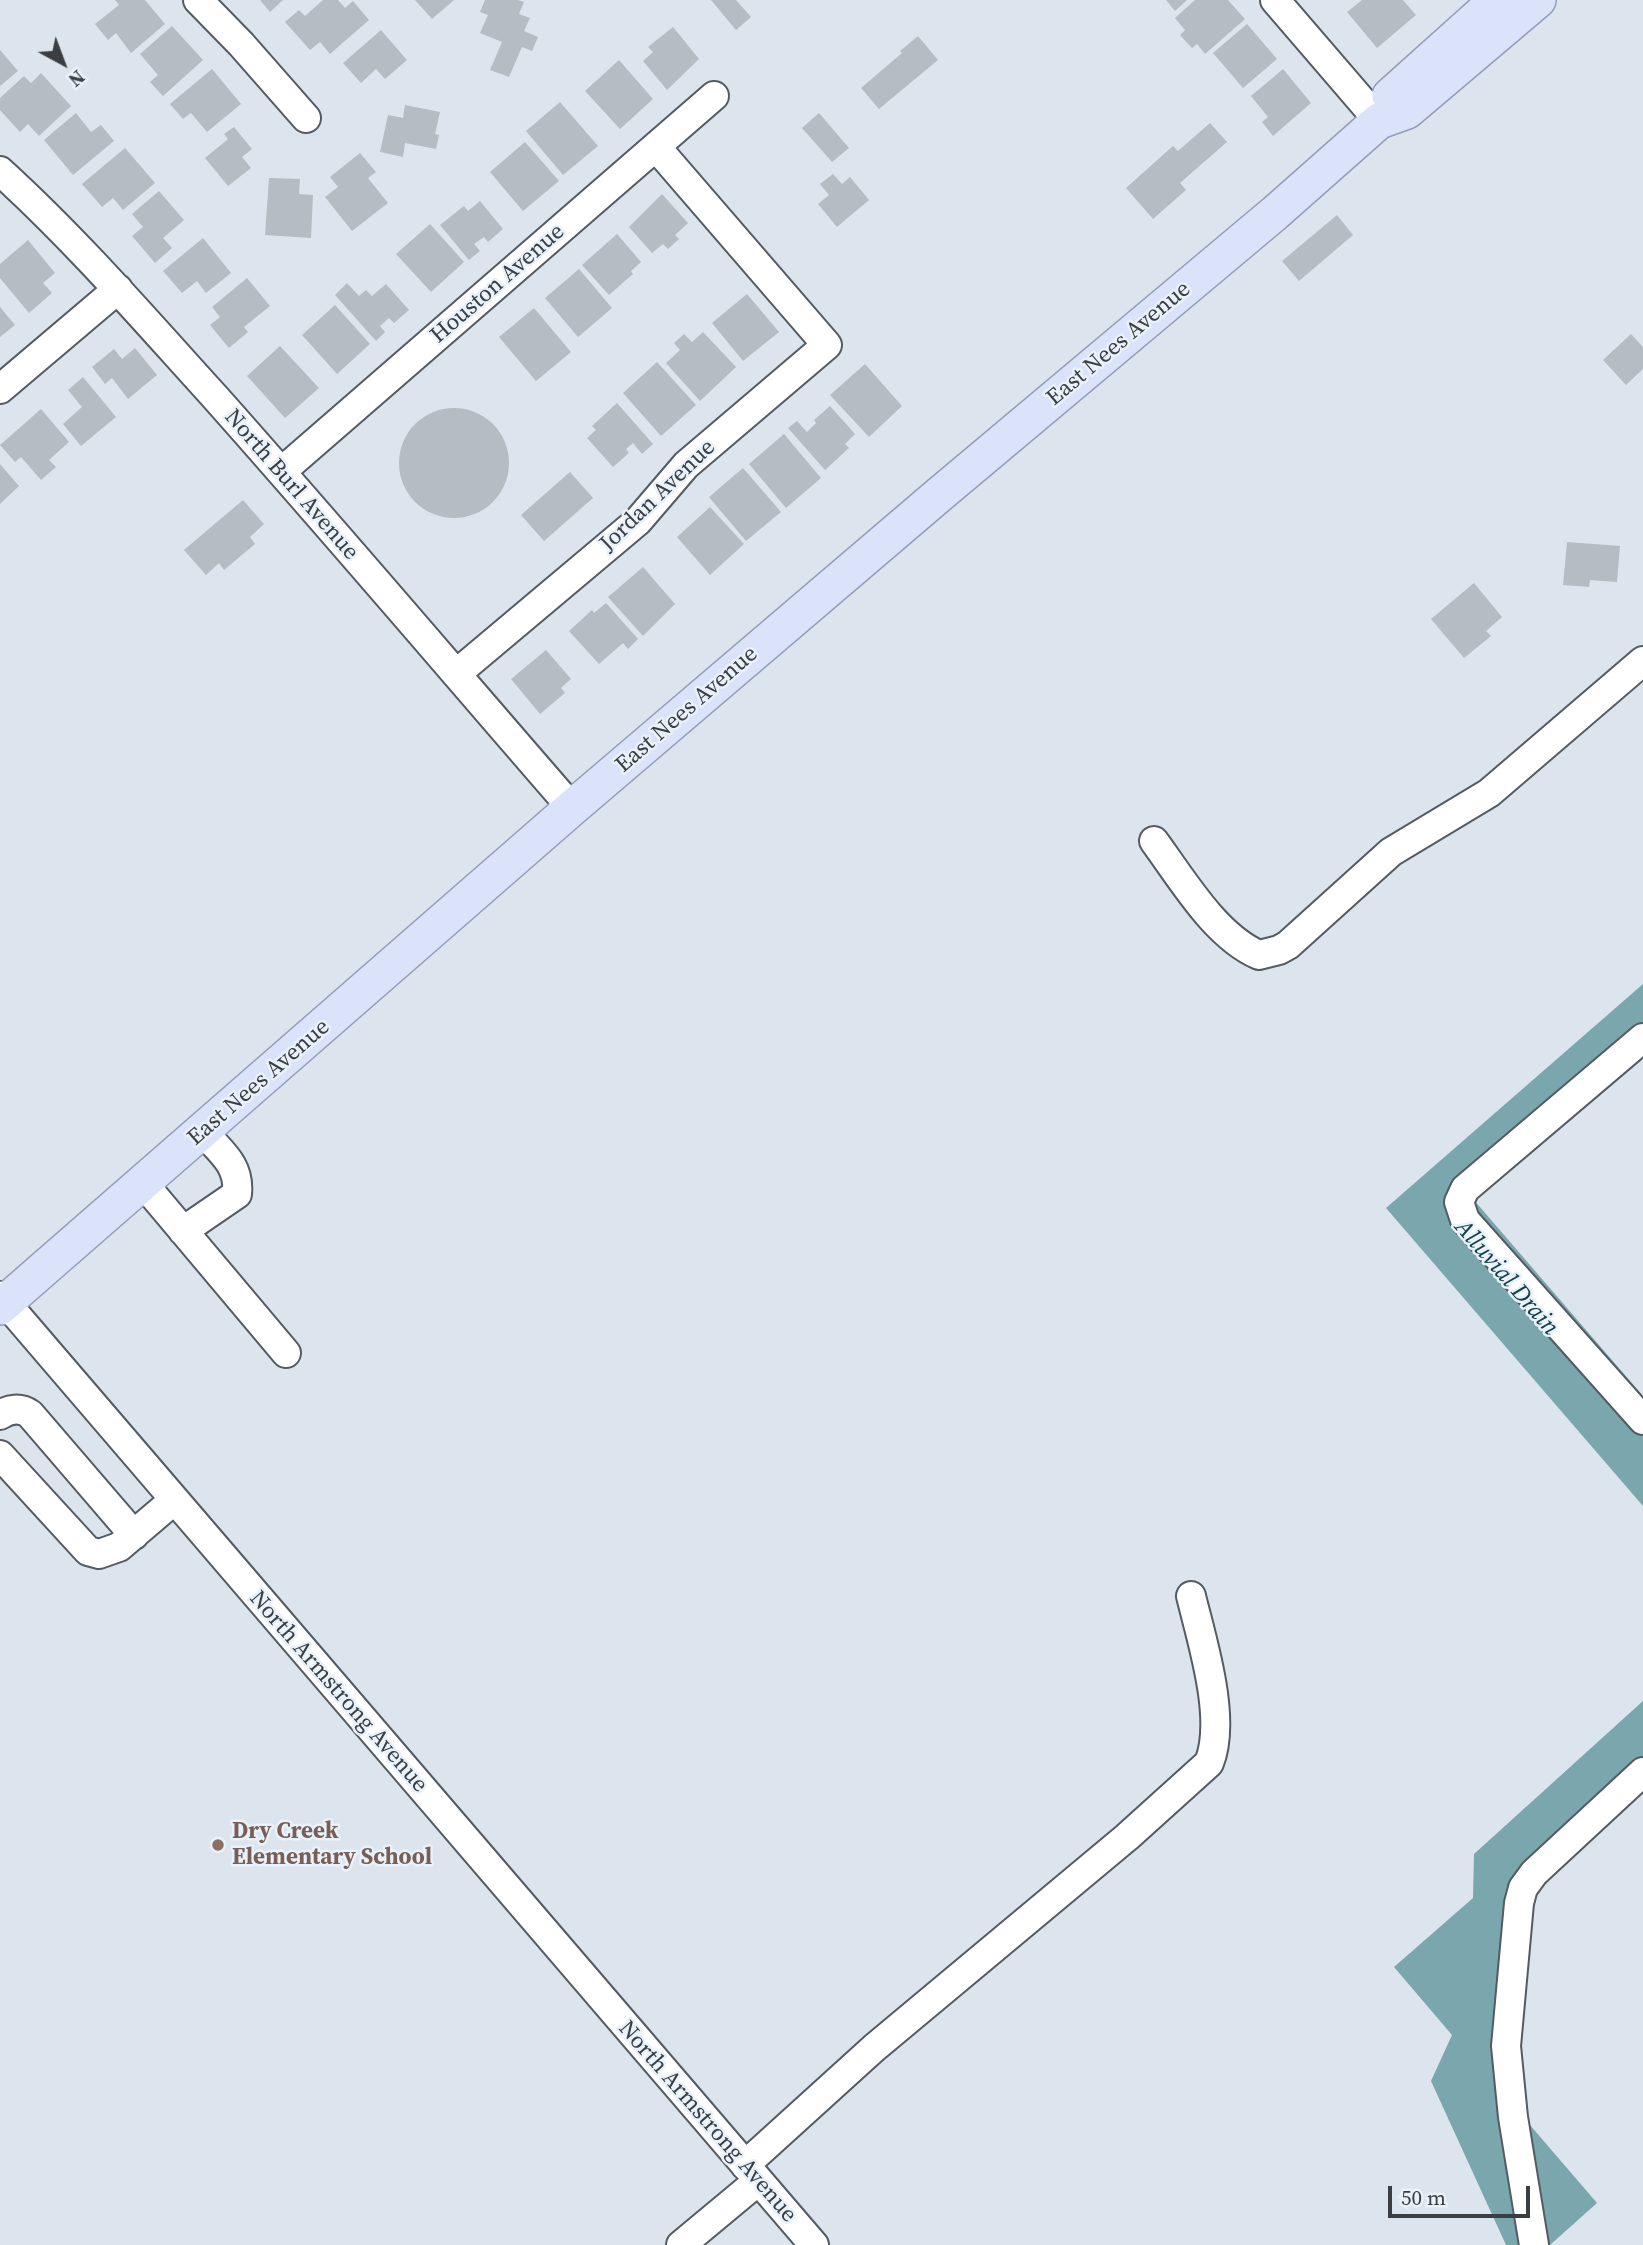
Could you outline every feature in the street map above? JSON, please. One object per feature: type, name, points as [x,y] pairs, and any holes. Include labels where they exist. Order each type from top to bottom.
[{"type":"main road","name":"East Nees Avenue","points":[[1379,121],[1390,94],[1497,0]]},
{"type":"main road","name":"East Nees Avenue","points":[[2,1302],[203,1132],[572,808],[1265,221],[1379,121],[1407,111],[1538,0]]},
{"type":"street","points":[[198,0],[306,118]]},
{"type":"street","points":[[1275,0],[1379,121]]},
{"type":"street","name":"Houston Avenue","points":[[281,472],[715,96]]},
{"type":"street","name":"Jordan Avenue","points":[[456,674],[638,521],[686,465],[827,345],[656,147]]},
{"type":"street","name":"North Burl Avenue","points":[[0,171],[53,219],[118,289],[281,472],[572,808]]},
{"type":"street","points":[[0,390],[118,289]]},
{"type":"street","points":[[1154,841],[1197,899],[1236,943],[1259,955],[1279,950],[1288,945],[1391,852],[1489,793],[1643,662]]},
{"type":"street","points":[[1643,1038],[1465,1189],[1459,1202],[1465,1220],[1643,1420]]},
{"type":"street","points":[[184,1231],[237,1194],[239,1180],[235,1170],[203,1132]]},
{"type":"street","points":[[143,1183],[286,1353]]},
{"type":"street","name":"North Armstrong Avenue","points":[[2,1302],[814,2245]]},
{"type":"street","points":[[0,1415],[10,1410],[21,1410],[30,1414],[134,1535]]},
{"type":"street","points":[[0,1455],[88,1551],[99,1554],[111,1551],[134,1535],[173,1500]]},
{"type":"street","points":[[681,2245],[874,2048],[1090,1868],[1209,1763],[1214,1746],[1215,1720],[1210,1676],[1191,1596]]},
{"type":"street","points":[[1534,2245],[1513,2117],[1506,2046],[1519,1903],[1523,1888],[1534,1873],[1643,1772]]},
{"type":"water","name":"Alluvial Drain","points":[[1643,984],[1643,1055],[1473,1199],[1643,1396],[1643,1506],[1386,1208]]},
{"type":"water","points":[[1643,1701],[1643,1787],[1526,1887],[1505,2096],[1597,2203],[1550,2245],[1506,2245],[1431,2081],[1452,2035],[1394,1967],[1473,1898],[1474,1854]]},
{"type":"building","points":[[115,0],[145,0],[165,24],[131,53],[116,33],[108,40],[95,24],[119,5]]},
{"type":"building","points":[[260,0],[283,0],[270,12]]},
{"type":"building","points":[[323,0],[338,0],[345,8],[353,1],[369,20],[330,54],[320,42],[310,50],[285,22],[299,10],[305,16]]},
{"type":"building","points":[[415,0],[454,0],[432,19]]},
{"type":"building","points":[[485,0],[524,2],[519,14],[530,18],[524,31],[538,37],[532,51],[522,47],[509,77],[490,70],[502,42],[480,33],[488,15],[480,12]]},
{"type":"building","points":[[711,0],[736,0],[751,17],[736,30]]},
{"type":"building","points":[[1166,0],[1187,0],[1175,11]]},
{"type":"building","points":[[1195,0],[1228,0],[1245,19],[1205,54],[1197,44],[1192,48],[1180,35],[1185,30],[1175,18]]},
{"type":"building","points":[[1362,0],[1403,0],[1416,15],[1377,48],[1347,12]]},
{"type":"building","points":[[1247,24],[1277,59],[1243,88],[1213,53]]},
{"type":"building","points":[[172,26],[203,60],[163,96],[150,82],[158,75],[140,54]]},
{"type":"building","points":[[673,27],[699,59],[667,90],[643,61],[653,52],[648,47]]},
{"type":"building","points":[[381,30],[407,60],[385,79],[376,69],[361,83],[343,63]]},
{"type":"building","points":[[918,36],[938,60],[879,109],[861,88]]},
{"type":"building","points":[[0,50],[18,71],[0,86]]},
{"type":"building","points":[[619,60],[653,99],[620,129],[585,91]]},
{"type":"building","points":[[212,69],[241,104],[207,132],[191,113],[183,119],[170,104]]},
{"type":"building","points":[[1283,69],[1311,103],[1273,136],[1262,122],[1268,117],[1251,96]]},
{"type":"building","points":[[41,73],[71,106],[39,136],[28,124],[20,132],[0,110],[0,98],[24,76],[31,83]]},
{"type":"building","points":[[560,102],[598,146],[563,175],[526,131]]},
{"type":"building","points":[[405,105],[440,112],[435,134],[439,135],[436,149],[405,143],[403,157],[380,152],[388,115],[403,118]]},
{"type":"building","points":[[76,113],[91,132],[101,125],[114,141],[73,175],[44,140]]},
{"type":"building","points":[[819,113],[849,148],[832,162],[802,128]]},
{"type":"building","points":[[1210,123],[1227,142],[1180,183],[1186,190],[1153,219],[1126,188],[1173,146],[1178,151]]},
{"type":"building","points":[[234,127],[252,149],[242,157],[251,168],[228,186],[205,158],[228,139],[224,134]]},
{"type":"building","points":[[525,142],[559,181],[523,211],[490,172]]},
{"type":"building","points":[[125,148],[155,183],[123,210],[113,198],[102,207],[82,184]]},
{"type":"building","points":[[360,153],[376,172],[368,178],[388,203],[352,231],[325,197],[338,187],[330,177]]},
{"type":"building","points":[[833,174],[842,184],[850,177],[869,200],[837,227],[818,204],[829,195],[820,184]]},
{"type":"building","points":[[269,178],[300,179],[299,194],[313,195],[311,238],[265,235]]},
{"type":"building","points":[[159,191],[184,220],[163,238],[172,248],[155,263],[132,236],[143,227],[132,214]]},
{"type":"building","points":[[662,194],[688,223],[675,235],[679,239],[668,249],[663,244],[652,253],[629,227]]},
{"type":"building","points":[[480,201],[503,229],[488,242],[484,237],[474,244],[480,251],[469,260],[440,225],[464,206],[468,211]]},
{"type":"building","points":[[1337,215],[1353,235],[1299,281],[1282,261]]},
{"type":"building","points":[[430,224],[464,262],[431,292],[396,254]]},
{"type":"building","points":[[617,234],[641,262],[631,271],[633,274],[609,295],[582,265]]},
{"type":"building","points":[[203,238],[231,273],[206,293],[197,281],[182,293],[163,271]]},
{"type":"building","points":[[28,240],[55,273],[43,283],[52,293],[29,313],[0,278],[0,264]]},
{"type":"building","points":[[579,269],[612,308],[578,337],[545,298]]},
{"type":"building","points":[[247,278],[270,306],[244,327],[248,332],[229,348],[210,325],[220,317],[212,307]]},
{"type":"building","points":[[347,283],[359,296],[366,290],[372,296],[386,284],[409,310],[394,323],[389,318],[380,326],[385,332],[376,341],[335,295]]},
{"type":"building","points":[[747,294],[779,332],[743,361],[712,323]]},
{"type":"building","points":[[335,305],[370,344],[337,374],[302,335]]},
{"type":"building","points":[[0,307],[15,325],[0,337]]},
{"type":"building","points":[[534,308],[571,352],[536,381],[499,337]]},
{"type":"building","points":[[703,332],[736,367],[700,401],[666,363],[680,350],[674,343],[684,334],[692,342]]},
{"type":"building","points":[[1631,334],[1643,347],[1643,369],[1626,385],[1603,360]]},
{"type":"building","points":[[280,346],[319,388],[285,418],[247,376]]},
{"type":"building","points":[[135,348],[157,375],[128,399],[112,378],[105,384],[92,367],[114,349],[122,359]]},
{"type":"building","points":[[657,362],[696,405],[661,436],[623,393]]},
{"type":"building","points":[[865,364],[902,406],[869,437],[830,395]]},
{"type":"building","points":[[83,377],[116,417],[81,446],[63,424],[82,407],[68,390]]},
{"type":"building","points":[[617,403],[653,444],[642,454],[633,443],[626,449],[629,453],[613,467],[587,438],[596,430],[592,426]]},
{"type":"building","points":[[830,406],[855,434],[845,444],[849,448],[825,470],[788,428],[797,421],[807,432],[816,423],[814,420]]},
{"type":"building","points":[[454,408],[475,412],[493,424],[505,442],[509,463],[505,484],[493,502],[475,514],[454,518],[433,514],[415,502],[403,484],[399,463],[403,442],[415,424],[433,412]]},
{"type":"building","points":[[41,409],[69,442],[49,460],[56,467],[41,480],[21,457],[15,462],[0,445]]},
{"type":"building","points":[[784,434],[821,478],[786,508],[749,464]]},
{"type":"building","points":[[0,464],[19,486],[0,504]]},
{"type":"building","points":[[743,468],[781,512],[746,541],[709,497]]},
{"type":"building","points":[[570,472],[593,498],[544,541],[521,515]]},
{"type":"building","points":[[243,500],[264,524],[250,537],[255,544],[224,570],[219,563],[206,575],[184,550]]},
{"type":"building","points":[[710,507],[744,544],[710,575],[677,537]]},
{"type":"building","points":[[1567,542],[1620,546],[1617,582],[1590,580],[1589,587],[1563,585]]},
{"type":"building","points":[[643,567],[675,604],[643,636],[608,597]]},
{"type":"building","points":[[1474,583],[1502,617],[1486,631],[1491,636],[1464,658],[1431,619]]},
{"type":"building","points":[[606,603],[638,639],[628,649],[623,643],[599,664],[569,631],[592,610],[594,613]]},
{"type":"building","points":[[546,650],[571,679],[561,688],[565,693],[540,714],[511,679]]},
{"type":"place","name":"Dry Creek Elementary School","points":[[218,1845]]}]
